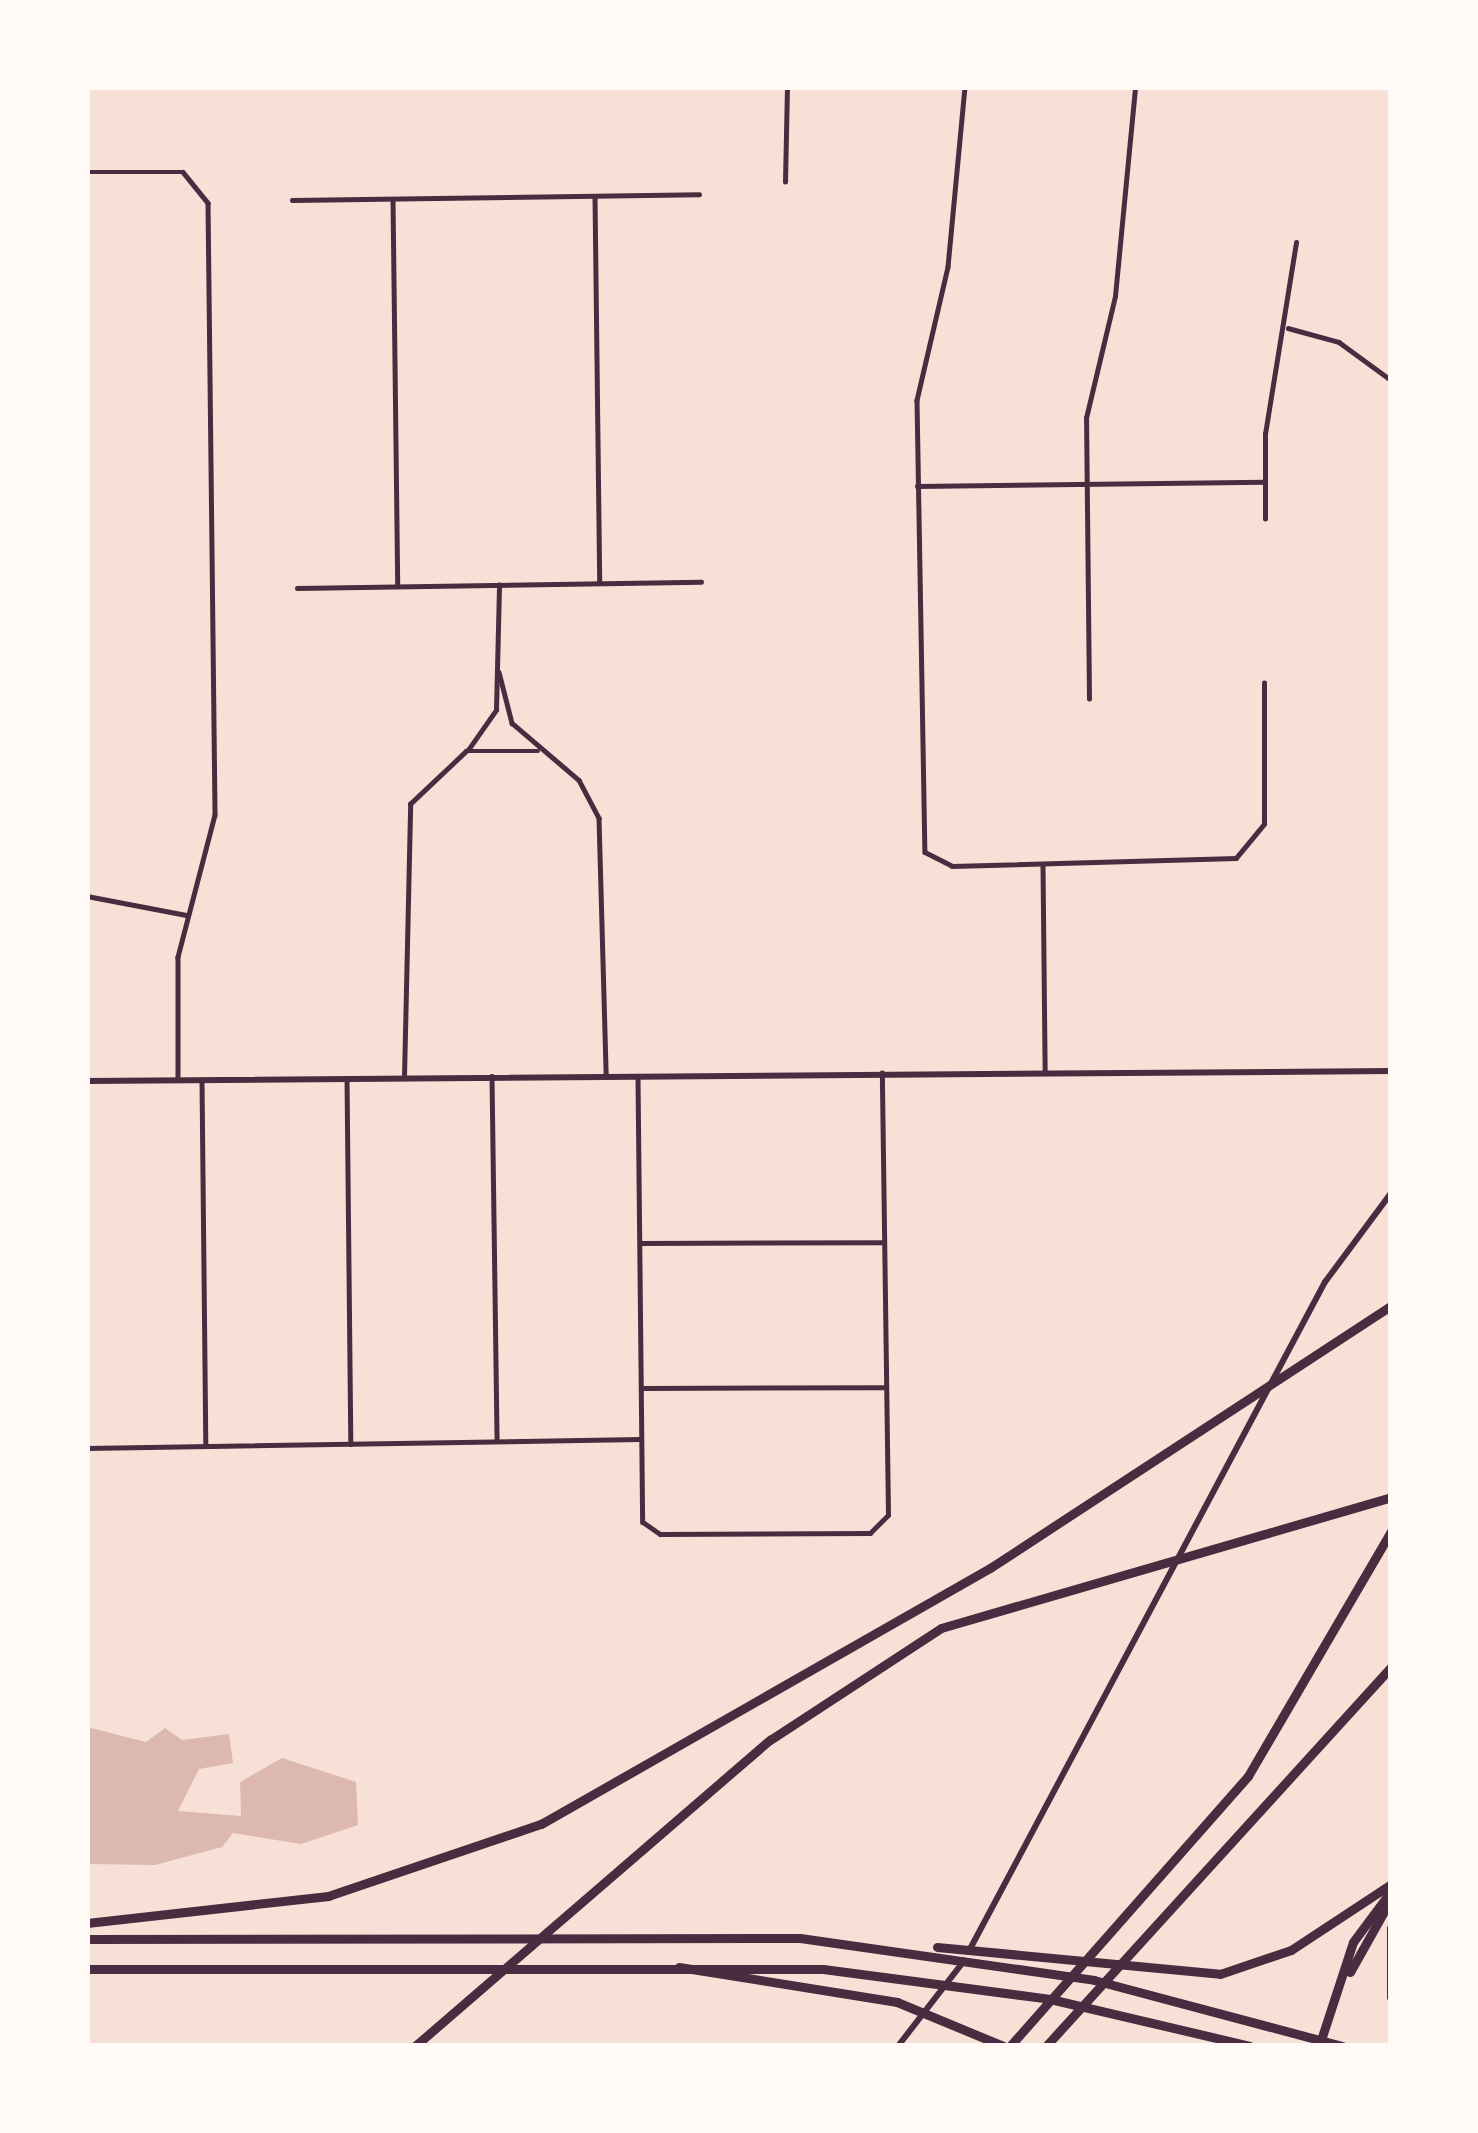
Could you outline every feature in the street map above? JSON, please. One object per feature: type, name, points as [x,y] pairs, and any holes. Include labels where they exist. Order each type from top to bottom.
[{"type":"highway","points":[[87,1923],[328,1896],[541,1824],[990,1568],[1240,1399],[1391,1306]]},
{"type":"highway","points":[[415,2046],[789,1725],[940,1628],[1142,1578],[1385,1499]]},
{"type":"highway","points":[[666,1962],[897,2002],[955,2020],[1006,2046],[1108,1938],[1262,1757],[1391,1531]]},
{"type":"highway","points":[[1046,2046],[1391,1667]]},
{"type":"highway","points":[[934,1950],[1003,1950],[1153,1976],[1220,1974],[1291,1950],[1391,1891]]},
{"type":"highway","points":[[1323,2046],[1363,1938],[1391,1891]]},
{"type":"highway","points":[[1391,1928],[1391,1997]]},
{"type":"highway","points":[[87,1940],[637,1931],[866,1944],[996,1961],[1342,2046]]},
{"type":"highway","points":[[87,1969],[666,1962],[916,1978],[981,1987],[1250,2046]]},
{"type":"street","points":[[785,182],[787,87]]},
{"type":"street","points":[[965,87],[949,267],[917,400],[922,844],[952,866],[1223,862],[1257,841],[1266,810],[1264,683]]},
{"type":"street","points":[[1089,699],[1086,484],[1135,87]]},
{"type":"street","points":[[87,172],[183,172],[208,203],[215,814],[176,971],[178,1080]]},
{"type":"street","points":[[292,200],[699,194]]},
{"type":"street","points":[[595,196],[600,584]]},
{"type":"street","points":[[393,199],[398,586]]},
{"type":"street","points":[[1264,519],[1264,482],[1296,242]]},
{"type":"street","points":[[1288,328],[1339,342],[1391,380]]},
{"type":"street","points":[[917,486],[1264,482]]},
{"type":"street","points":[[297,588],[701,582]]},
{"type":"street","points":[[404,1077],[403,829],[424,782],[466,751],[496,710],[499,585]]},
{"type":"street","points":[[500,672],[512,722],[579,780],[601,827],[606,1074]]},
{"type":"street","points":[[466,751],[501,745],[543,753]]},
{"type":"street","points":[[1043,865],[1045,1072]]},
{"type":"street","points":[[87,896],[188,916]]},
{"type":"street","points":[[87,1082],[606,1074],[1391,1071]]},
{"type":"street","points":[[638,1074],[642,1516],[660,1534],[874,1532],[888,1515],[882,1073]]},
{"type":"street","points":[[492,1076],[497,1442]]},
{"type":"street","points":[[347,1078],[351,1444]]},
{"type":"street","points":[[202,1080],[206,1446]]},
{"type":"street","points":[[898,2046],[972,1947],[1325,1282],[1391,1193]]},
{"type":"street","points":[[640,1243],[884,1242]]},
{"type":"street","points":[[641,1388],[886,1387]]},
{"type":"street","points":[[87,1448],[642,1439]]},
{"type":"shaded area","points":[[87,1727],[146,1742],[165,1728],[182,1740],[229,1734],[233,1763],[199,1769],[178,1811],[241,1816],[240,1782],[282,1758],[356,1782],[358,1825],[301,1844],[233,1833],[222,1847],[155,1865],[87,1864]]}]
